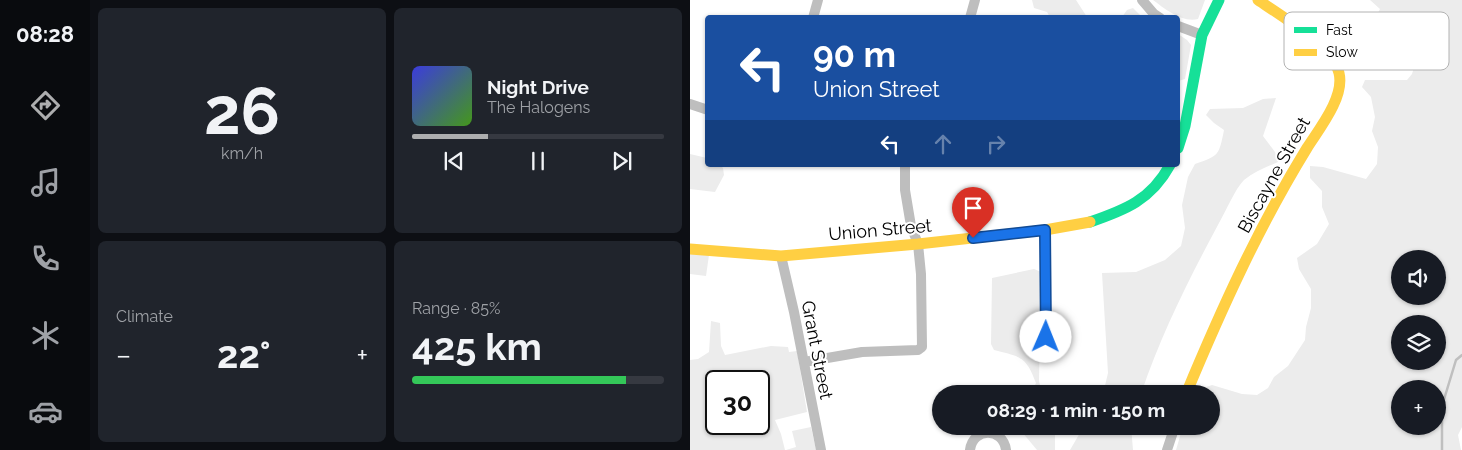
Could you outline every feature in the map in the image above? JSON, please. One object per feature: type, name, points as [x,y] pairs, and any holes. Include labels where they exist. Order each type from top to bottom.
[{"type":"street","points":[[814,15],[818,0]]},
{"type":"street","points":[[971,15],[974,0]]},
{"type":"street","points":[[1142,0],[1156,15]]},
{"type":"street","points":[[1180,142],[1185,126],[1202,35],[1219,0]]},
{"type":"street","name":"Biscayne Street","points":[[1258,0],[1284,18]]},
{"type":"street","points":[[1180,27],[1202,35]]},
{"type":"street","name":"Biscayne Street","points":[[1190,385],[1203,352],[1259,236],[1293,171],[1332,108],[1338,91],[1339,73],[1337,70]]},
{"type":"street","points":[[690,104],[705,109]]},
{"type":"street","points":[[804,362],[862,352],[920,349],[922,344],[921,274],[918,244],[911,226],[905,190],[905,167]]},
{"type":"street","name":"Union Street","points":[[690,249],[781,256],[918,244],[1045,230],[1088,223],[1122,211],[1138,202],[1152,190],[1169,167]]},
{"type":"street","points":[[1045,230],[1045,354]]},
{"type":"street","name":"Grant Street","points":[[781,256],[821,450]]},
{"type":"street","points":[[970,450],[972,441],[987,432],[998,436],[1006,450]]},
{"type":"street","points":[[1167,450],[1171,435]]},
{"type":"shaded area","points":[[1032,0],[1076,0],[1086,15],[1049,15],[1047,12],[1034,8]]},
{"type":"shaded area","points":[[1153,0],[1205,0],[1198,19],[1192,20],[1180,17],[1180,15],[1176,15]]},
{"type":"shaded area","points":[[1370,0],[1462,0],[1462,427],[1458,435],[1461,450],[1176,450],[1180,435],[1220,435],[1220,387],[1242,394],[1257,395],[1268,388],[1274,377],[1288,366],[1305,340],[1311,308],[1311,289],[1299,269],[1297,258],[1317,244],[1329,224],[1322,207],[1322,191],[1310,178],[1310,166],[1323,167],[1366,179],[1377,164],[1378,147],[1372,131],[1375,117],[1371,97],[1362,87],[1365,80],[1407,80],[1413,70],[1449,70],[1449,12],[1378,12],[1380,9]]},
{"type":"shaded area","points":[[1133,8],[1140,15],[1123,15],[1127,10]]},
{"type":"shaded area","points":[[1180,35],[1191,45],[1185,79],[1180,80]]},
{"type":"shaded area","points":[[1276,98],[1263,136],[1275,152],[1278,162],[1248,177],[1234,194],[1176,307],[1144,385],[1105,385],[1108,373],[1102,273],[1136,272],[1165,260],[1181,246],[1185,228],[1182,205],[1188,177],[1195,164],[1209,159],[1217,153],[1224,130],[1206,115],[1210,109],[1243,108],[1263,99]]},
{"type":"shaded area","points":[[690,154],[705,158],[705,167],[723,168],[724,175],[715,192],[690,189]]},
{"type":"shaded area","points":[[690,252],[709,255],[706,276],[690,274]]},
{"type":"shaded area","points":[[1034,269],[1041,272],[1040,385],[1035,385],[1036,383],[1029,367],[1021,359],[1017,356],[994,350],[991,344],[992,278]]},
{"type":"shaded area","points":[[711,321],[720,323],[721,346],[725,355],[771,346],[788,347],[789,352],[797,351],[807,412],[775,420],[785,450],[690,450],[690,360],[698,359],[709,352]]},
{"type":"shaded area","points":[[811,427],[816,450],[786,450],[796,447],[792,431]]},
{"type":"shaded area","points":[[1024,435],[1055,435],[1055,450],[1037,450]]},
{"type":"shaded area","points":[[1079,435],[1132,435],[1133,450],[1070,450]]},
{"type":"waterway","points":[[1442,450],[1442,406],[1456,360],[1462,355]]},
{"type":"traffic: fast","points":[[1180,142],[1185,126],[1202,35],[1219,0]]},
{"type":"traffic: fast","points":[[1090,222],[1115,213],[1136,202],[1154,187],[1169,167]]},
{"type":"traffic: slow","points":[[1258,0],[1284,18]]},
{"type":"traffic: slow","points":[[1190,385],[1227,300],[1257,238],[1289,178],[1335,102],[1340,82],[1338,70]]},
{"type":"traffic: slow","points":[[690,249],[781,256],[918,244],[1045,230],[1090,222]]},
{"type":"route","points":[[973,238],[1045,230],[1046,337]]}]
